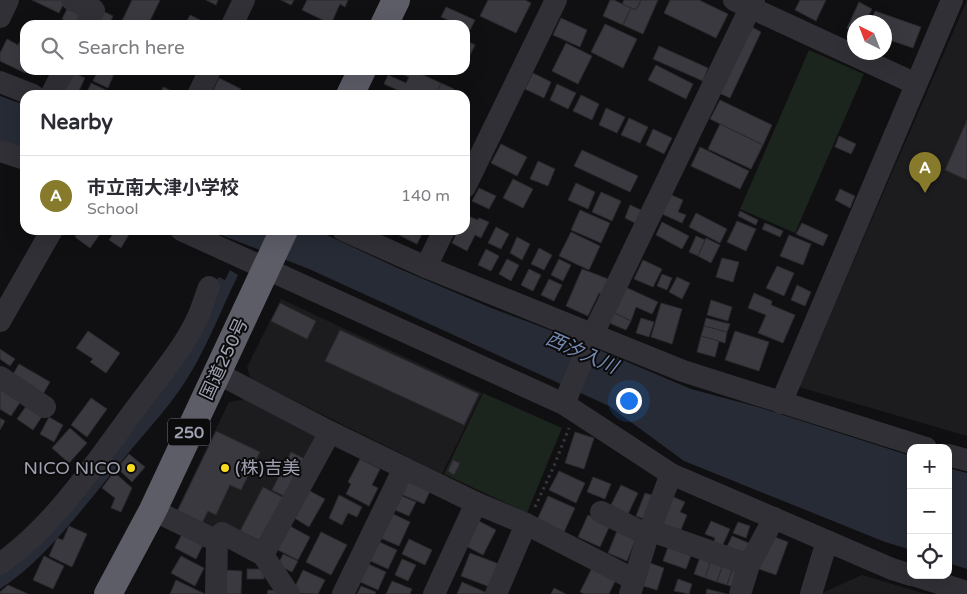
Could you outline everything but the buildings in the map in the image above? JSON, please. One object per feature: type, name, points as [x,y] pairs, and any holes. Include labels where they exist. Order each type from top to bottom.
[{"type":"highway","points":[[386,20],[396,0]]},
{"type":"highway","points":[[352,90],[360,75]]},
{"type":"highway","name":"国道250号","points":[[108,594],[153,510],[282,235]]},
{"type":"street","points":[[0,17],[8,0]]},
{"type":"street","points":[[72,0],[94,10],[89,20]]},
{"type":"street","points":[[234,20],[244,0]]},
{"type":"street","points":[[470,177],[556,0]]},
{"type":"street","points":[[781,403],[952,0]]},
{"type":"street","points":[[570,407],[593,334],[746,3],[916,84]]},
{"type":"street","points":[[54,90],[61,75]]},
{"type":"street","points":[[200,90],[208,75]]},
{"type":"street","points":[[0,82],[20,90]]},
{"type":"street","points":[[0,150],[20,157]]},
{"type":"street","points":[[0,322],[49,235]]},
{"type":"street","points":[[192,235],[570,407],[671,474],[892,569],[907,574]]},
{"type":"street","points":[[354,235],[426,267],[683,372],[913,444]]},
{"type":"street","points":[[426,267],[442,235]]},
{"type":"street","points":[[0,564],[17,552],[52,518],[84,479],[177,352],[196,320],[209,287]]},
{"type":"street","points":[[217,373],[330,432],[476,503],[526,524],[631,587],[671,474]]},
{"type":"street","points":[[0,377],[45,407]]},
{"type":"street","points":[[263,555],[330,432]]},
{"type":"street","points":[[952,456],[967,460]]},
{"type":"street","points":[[342,594],[404,468]]},
{"type":"street","points":[[434,594],[476,503]]},
{"type":"street","points":[[153,510],[217,540]]},
{"type":"street","points":[[601,512],[649,533],[749,565]]},
{"type":"street","points":[[740,594],[749,565],[774,518]]},
{"type":"street","points":[[496,594],[526,524]]},
{"type":"street","points":[[216,594],[217,540],[222,533],[263,555],[289,594]]},
{"type":"street","points":[[811,594],[827,541]]},
{"type":"street","points":[[925,579],[967,592]]},
{"type":"path","points":[[526,524],[554,466],[570,407]]},
{"type":"shaded area","points":[[967,0],[967,436],[799,387]]},
{"type":"shaded area","points":[[809,50],[864,74],[795,233],[740,209]]},
{"type":"shaded area","points":[[281,299],[482,393],[442,474],[250,377],[247,367]]},
{"type":"shaded area","points":[[483,393],[562,428],[527,513],[444,474]]},
{"type":"shaded area","points":[[245,399],[322,436],[265,546],[173,518],[229,402]]},
{"type":"shaded area","points":[[862,575],[926,594],[820,594]]},
{"type":"water","points":[[0,96],[20,103],[20,147],[0,140]]},
{"type":"water","name":"西汐入川","points":[[221,235],[327,235],[489,307],[571,338],[691,389],[758,407],[907,455],[907,549],[885,542],[684,461],[609,406],[309,269]]},
{"type":"water","points":[[230,270],[238,275],[203,350],[176,396],[67,528],[34,562],[0,589],[0,571],[10,564],[219,277],[225,280]]},
{"type":"water","points":[[952,469],[967,473],[967,569],[952,564]]},
{"type":"place","name":"市立南大津小学校","points":[[925,193]]},
{"type":"place","name":"NICO NICO","points":[[131,468]]},
{"type":"place","name":"(株)吉美","points":[[225,468]]}]
